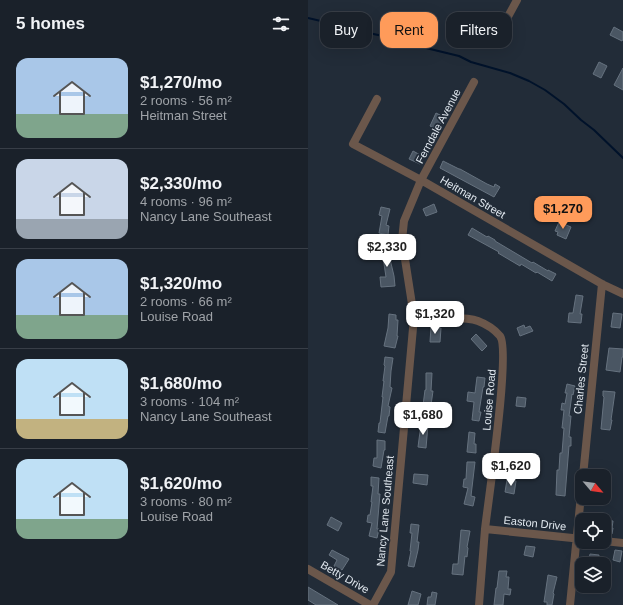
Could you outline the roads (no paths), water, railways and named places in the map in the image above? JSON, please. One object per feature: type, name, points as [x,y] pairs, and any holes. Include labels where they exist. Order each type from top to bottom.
[{"type":"street","points":[[510,12],[517,0]]},
{"type":"street","name":"Ferndale Avenue","points":[[421,180],[474,82]]},
{"type":"street","name":"Heitman Street","points":[[377,99],[353,144],[421,180],[602,284],[623,294]]},
{"type":"street","name":"Nancy Lane Southeast","points":[[373,605],[391,572],[414,317],[402,240],[404,221],[421,180]]},
{"type":"street","name":"Charles Street","points":[[584,469],[602,284]]},
{"type":"street","name":"Louise Road","points":[[414,317],[459,318],[478,321],[498,334],[503,341],[504,349],[499,415],[485,529],[478,605]]},
{"type":"street","name":"Easton Drive","points":[[485,529],[575,539]]},
{"type":"street","points":[[611,542],[623,543]]},
{"type":"street","points":[[570,605],[578,549]]},
{"type":"street","name":"Betty Drive","points":[[308,569],[370,605]]},
{"type":"waterway","points":[[308,18],[407,41],[426,48],[459,56],[471,62],[510,73],[529,81],[545,90],[564,104],[623,158]]}]
